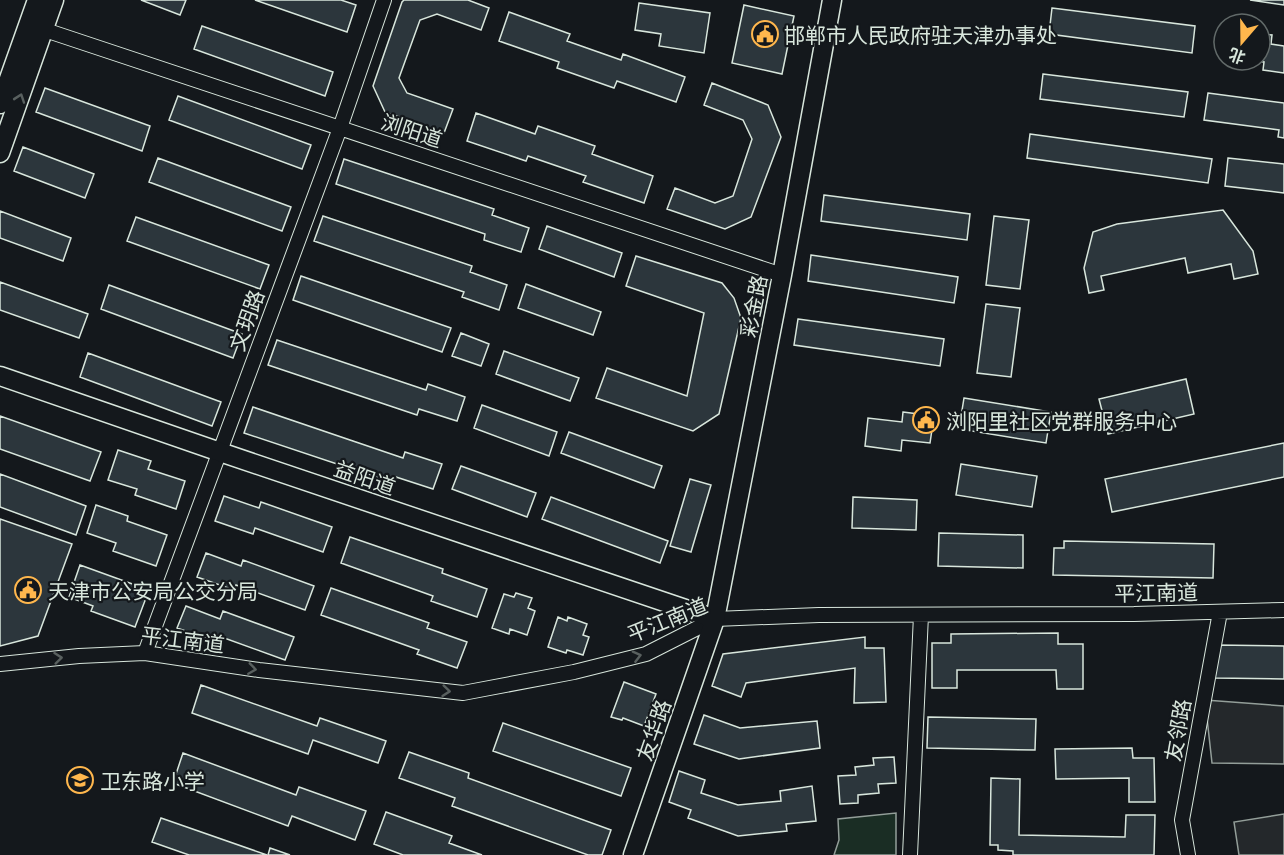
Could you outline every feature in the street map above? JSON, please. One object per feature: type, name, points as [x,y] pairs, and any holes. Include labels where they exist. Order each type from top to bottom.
[{"type":"street","points":[[0,153],[36,27],[37,0]]},
{"type":"street","points":[[0,104],[36,27],[54,0]]},
{"type":"street","name":"文玥路","points":[[146,653],[340,128],[384,0]]},
{"type":"street","name":"彩金路","points":[[715,619],[782,275],[832,0]]},
{"type":"street","name":"浏阳道","points":[[36,27],[782,275]]},
{"type":"street","name":"益阳道","points":[[0,376],[715,619]]},
{"type":"street","name":"平江南道","points":[[0,664],[79,656],[146,653],[259,670],[464,693],[565,674],[646,654],[715,619],[819,615],[1284,610]]},
{"type":"street","name":"友邻路","points":[[1188,855],[1182,820],[1220,612]]},
{"type":"street","points":[[910,855],[921,615]]},
{"type":"street","name":"友华路","points":[[633,855],[715,619]]},
{"type":"green space","points":[[896,813],[896,855],[834,855],[839,840],[838,819]]},
{"type":"shaded area","points":[[1205,700],[1284,706],[1284,764],[1212,763]]},
{"type":"shaded area","points":[[1284,814],[1284,855],[1239,855],[1234,822]]},
{"type":"building","points":[[141,0],[186,0],[180,15]]},
{"type":"building","points":[[255,0],[341,0],[356,5],[347,32]]},
{"type":"building","points":[[404,0],[468,0],[489,8],[481,30],[437,14],[420,20],[399,78],[407,93],[453,109],[444,133],[385,112],[373,86]]},
{"type":"building","points":[[1250,0],[1284,0],[1284,5]]},
{"type":"building","points":[[639,3],[710,13],[704,53],[659,46],[661,34],[635,30]]},
{"type":"building","points":[[744,5],[794,16],[782,74],[732,63]]},
{"type":"building","points":[[1052,8],[1195,26],[1192,53],[1049,34]]},
{"type":"building","points":[[509,12],[570,34],[567,41],[621,60],[623,54],[685,77],[676,102],[617,81],[614,88],[557,68],[559,62],[499,41]]},
{"type":"building","points":[[202,26],[333,72],[325,96],[194,49]]},
{"type":"building","points":[[1272,44],[1284,46],[1284,73],[1272,71]]},
{"type":"building","points":[[1043,74],[1188,92],[1184,117],[1040,99]]},
{"type":"building","points":[[712,83],[768,105],[781,137],[751,217],[725,229],[667,209],[675,188],[715,203],[733,196],[752,139],[743,120],[704,105]]},
{"type":"building","points":[[45,88],[150,126],[142,151],[36,112]]},
{"type":"building","points":[[1208,93],[1284,103],[1284,138],[1278,137],[1279,130],[1204,120]]},
{"type":"building","points":[[178,96],[311,145],[302,169],[169,120]]},
{"type":"building","points":[[476,113],[535,134],[538,126],[595,146],[592,154],[653,176],[644,203],[583,182],[586,176],[528,156],[526,161],[467,141]]},
{"type":"building","points":[[1030,134],[1212,159],[1208,183],[1027,158]]},
{"type":"building","points":[[23,147],[94,174],[85,198],[14,171]]},
{"type":"building","points":[[158,158],[291,207],[282,231],[149,182]]},
{"type":"building","points":[[1228,158],[1284,164],[1284,193],[1225,186]]},
{"type":"building","points":[[344,159],[494,209],[492,215],[529,228],[521,252],[484,240],[485,234],[336,184]]},
{"type":"building","points":[[824,195],[970,214],[967,240],[821,221]]},
{"type":"building","points":[[1223,210],[1253,251],[1258,274],[1234,279],[1231,264],[1188,273],[1185,258],[1101,276],[1104,290],[1089,293],[1084,268],[1093,232],[1117,224]]},
{"type":"building","points":[[0,211],[71,238],[63,261],[0,238]]},
{"type":"building","points":[[323,216],[472,266],[470,272],[507,285],[499,310],[462,297],[464,292],[314,241]]},
{"type":"building","points":[[994,216],[1029,220],[1020,289],[986,285]]},
{"type":"building","points":[[136,217],[269,265],[260,289],[127,241]]},
{"type":"building","points":[[547,226],[622,253],[614,277],[539,249]]},
{"type":"building","points":[[811,255],[958,277],[954,303],[808,281]]},
{"type":"building","points":[[636,256],[722,283],[734,298],[741,318],[719,414],[693,431],[596,398],[607,368],[687,396],[704,313],[626,286]]},
{"type":"building","points":[[301,276],[451,328],[442,352],[293,300]]},
{"type":"building","points":[[0,282],[88,314],[79,338],[0,310]]},
{"type":"building","points":[[526,284],[601,312],[593,335],[518,308]]},
{"type":"building","points":[[109,285],[242,334],[233,358],[101,309]]},
{"type":"building","points":[[986,304],[1020,308],[1011,377],[977,373]]},
{"type":"building","points":[[798,319],[944,339],[940,366],[794,345]]},
{"type":"building","points":[[461,333],[489,344],[481,366],[452,356]]},
{"type":"building","points":[[277,340],[426,390],[428,384],[465,397],[457,421],[419,409],[417,415],[268,365]]},
{"type":"building","points":[[504,351],[579,378],[570,401],[496,374]]},
{"type":"building","points":[[88,353],[221,402],[212,426],[80,377]]},
{"type":"building","points":[[1186,379],[1194,414],[1108,434],[1099,399]]},
{"type":"building","points":[[964,398],[1051,412],[1046,443],[959,429]]},
{"type":"building","points":[[482,405],[557,432],[549,456],[474,428]]},
{"type":"building","points":[[253,407],[403,458],[405,452],[442,464],[433,489],[396,477],[394,483],[244,433]]},
{"type":"building","points":[[903,412],[934,416],[930,443],[902,440],[901,451],[865,446],[868,418],[902,422]]},
{"type":"building","points":[[0,416],[101,452],[90,481],[0,449]]},
{"type":"building","points":[[569,432],[662,466],[654,488],[561,453]]},
{"type":"building","points":[[1284,443],[1284,477],[1112,512],[1105,479]]},
{"type":"building","points":[[118,450],[151,461],[148,469],[185,481],[176,509],[135,495],[137,489],[108,480]]},
{"type":"building","points":[[961,464],[1037,476],[1032,507],[956,495]]},
{"type":"building","points":[[461,466],[536,493],[527,517],[452,489]]},
{"type":"building","points":[[0,474],[86,506],[76,535],[0,507]]},
{"type":"building","points":[[690,479],[711,485],[691,552],[670,546]]},
{"type":"building","points":[[224,496],[259,508],[261,502],[332,527],[323,552],[255,528],[253,534],[215,521]]},
{"type":"building","points":[[551,497],[668,541],[660,563],[542,519]]},
{"type":"building","points":[[853,497],[917,500],[916,530],[852,528]]},
{"type":"building","points":[[96,505],[128,516],[127,521],[167,535],[156,566],[113,551],[116,543],[87,533]]},
{"type":"building","name":"天津市公安局公交分局","points":[[0,519],[72,544],[38,636],[0,646]]},
{"type":"building","points":[[939,533],[1023,535],[1023,568],[938,566]]},
{"type":"building","points":[[350,537],[443,569],[442,573],[487,589],[477,617],[431,601],[433,596],[341,563]]},
{"type":"building","points":[[1064,541],[1214,544],[1213,578],[1053,575],[1054,548],[1064,548]]},
{"type":"building","points":[[206,553],[241,566],[243,560],[314,586],[305,610],[236,585],[234,590],[197,577]]},
{"type":"building","points":[[80,565],[149,590],[135,627],[91,611],[93,606],[69,597]]},
{"type":"building","points":[[331,588],[429,623],[427,628],[467,642],[457,668],[417,654],[419,650],[321,615]]},
{"type":"building","points":[[516,593],[532,598],[528,608],[535,611],[527,635],[510,629],[509,634],[492,628],[504,594],[514,597]]},
{"type":"building","points":[[186,606],[220,619],[223,611],[294,637],[285,660],[216,635],[214,641],[177,628]]},
{"type":"building","points":[[558,617],[567,621],[568,617],[587,624],[583,635],[589,637],[583,655],[567,650],[566,653],[548,647]]},
{"type":"building","points":[[1058,633],[1058,644],[1083,644],[1083,689],[1057,689],[1056,670],[957,670],[957,688],[932,688],[932,643],[951,643],[951,634]]},
{"type":"building","points":[[865,637],[865,648],[884,648],[886,702],[854,703],[855,668],[746,683],[741,697],[712,686],[723,654]]},
{"type":"building","points":[[1215,645],[1284,646],[1284,679],[1215,678]]},
{"type":"building","points":[[624,682],[656,694],[644,726],[623,718],[622,720],[611,717]]},
{"type":"building","points":[[201,685],[317,726],[320,718],[386,741],[378,763],[313,740],[308,754],[192,713]]},
{"type":"building","points":[[704,715],[740,728],[817,721],[820,748],[739,759],[694,744]]},
{"type":"building","points":[[928,717],[1036,719],[1035,750],[927,748]]},
{"type":"building","points":[[503,723],[631,768],[621,796],[493,751]]},
{"type":"building","points":[[1132,748],[1133,758],[1154,758],[1155,802],[1129,802],[1129,778],[1056,779],[1055,749]]},
{"type":"building","points":[[409,752],[469,773],[468,778],[611,830],[602,855],[588,855],[452,806],[455,798],[399,778]]},
{"type":"building","points":[[183,753],[296,795],[299,787],[366,811],[355,840],[292,816],[288,826],[173,783]]},
{"type":"building","points":[[894,757],[896,783],[878,784],[879,793],[858,795],[858,803],[840,804],[838,776],[856,775],[855,767],[874,765],[873,758]]},
{"type":"building","points":[[679,771],[705,780],[701,793],[738,805],[781,801],[780,791],[812,786],[816,821],[786,824],[787,831],[738,836],[688,818],[691,810],[669,802]]},
{"type":"building","points":[[991,778],[1020,779],[1019,835],[1125,837],[1126,815],[1155,815],[1154,855],[1013,855],[1013,851],[998,850],[998,845],[990,845]]},
{"type":"building","points":[[386,812],[452,836],[449,843],[482,855],[403,855],[374,844]]},
{"type":"building","points":[[161,818],[267,855],[189,855],[152,842]]},
{"type":"building","points":[[270,848],[290,855],[268,855]]},
{"type":"place","name":"邯郸市人民政府驻天津办事处","points":[[765,34]]},
{"type":"place","name":"浏阳里社区党群服务中心","points":[[926,420]]},
{"type":"place","name":"天津市公安局公交分局","points":[[28,590]]},
{"type":"place","name":"卫东路小学","points":[[80,780]]}]
